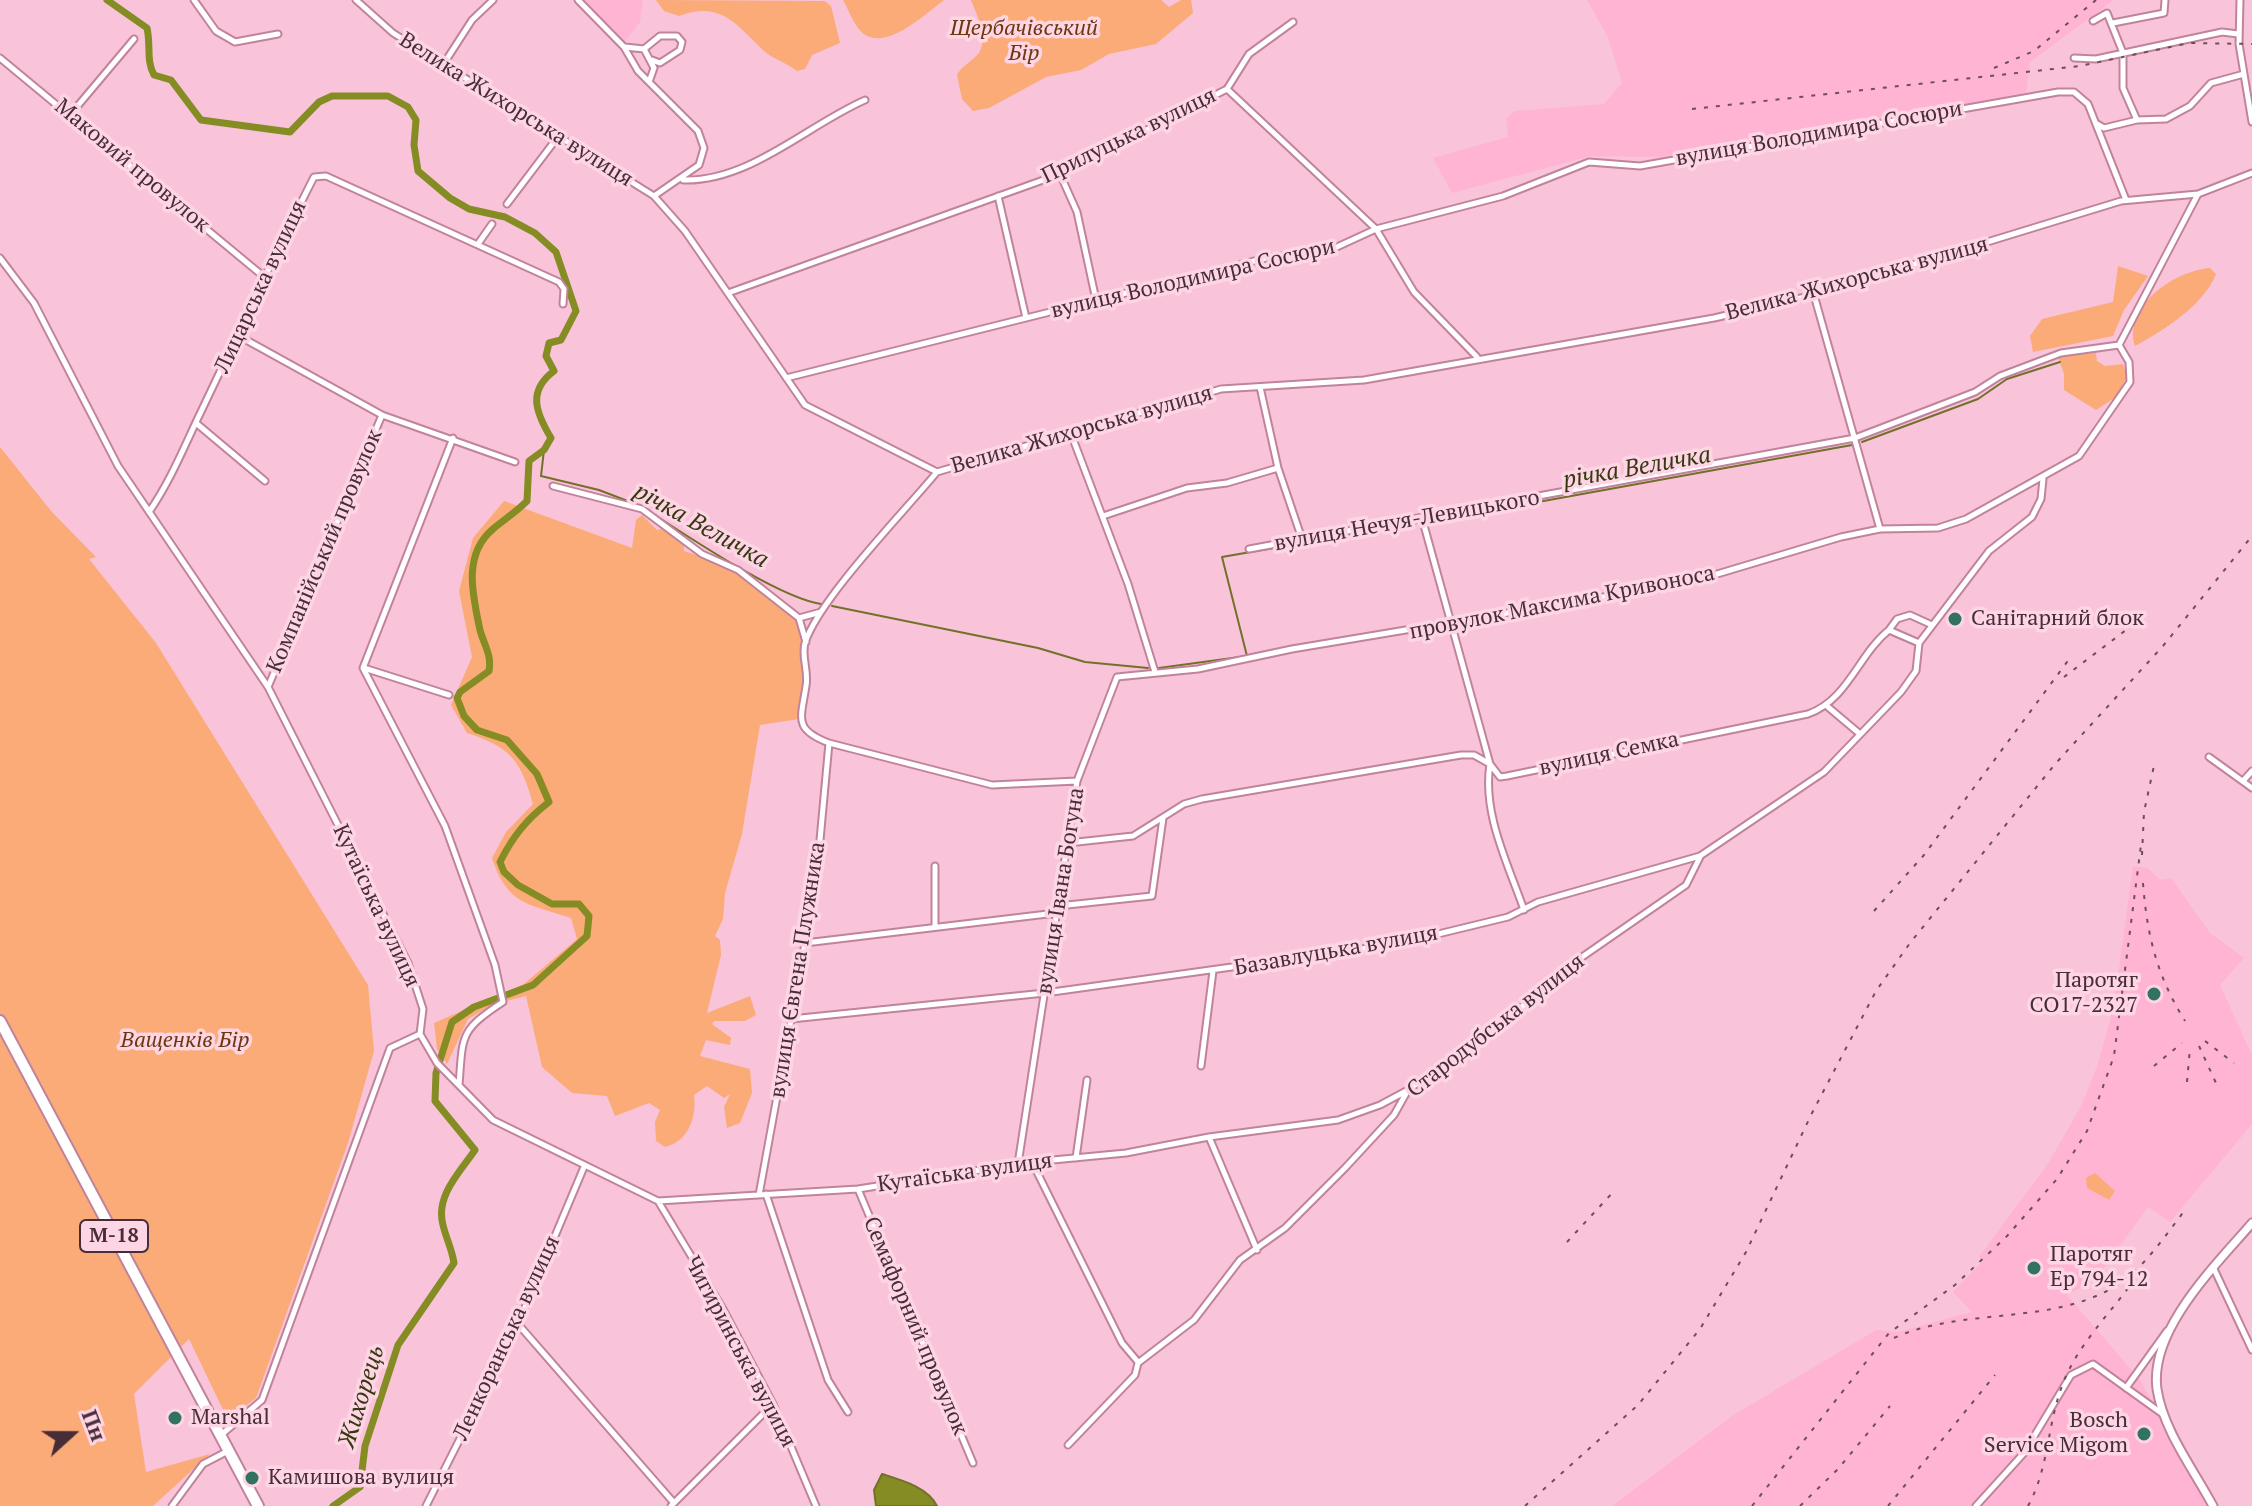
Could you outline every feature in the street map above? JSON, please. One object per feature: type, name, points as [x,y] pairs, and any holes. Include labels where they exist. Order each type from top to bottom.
[{"type":"highway","name":"М-18","points":[[0,1021],[258,1506]]},
{"type":"main road","points":[[2213,1506],[2165,1416],[2157,1390],[2157,1365],[2167,1331],[2252,1223]]},
{"type":"street","points":[[194,0],[216,31],[235,42],[278,34]]},
{"type":"street","name":"Велика Жихорська вулиця","points":[[356,0],[393,33],[654,196],[685,231],[805,405],[937,472],[1221,389],[1364,380],[1700,320],[1814,295],[2126,200],[2198,194],[2252,173]]},
{"type":"street","points":[[443,65],[472,20],[493,0]]},
{"type":"street","points":[[578,0],[624,47],[649,82],[698,131],[704,148],[699,165],[682,180],[654,196]]},
{"type":"street","points":[[2113,23],[2164,13],[2165,0]]},
{"type":"street","points":[[2240,0],[2238,34],[2252,122]]},
{"type":"street","points":[[2093,21],[2107,13],[2113,23],[2123,53],[2123,88],[2137,120]]},
{"type":"street","points":[[1227,89],[1249,54],[1293,22]]},
{"type":"street","points":[[2074,58],[2096,59],[2200,36],[2238,34]]},
{"type":"street","points":[[624,47],[644,49],[660,36],[677,36],[682,42],[671,57],[660,63],[652,60]]},
{"type":"street","points":[[70,115],[134,39]]},
{"type":"street","points":[[644,49],[654,68],[649,82]]},
{"type":"street","name":"Маковий провулок","points":[[0,58],[263,276]]},
{"type":"street","points":[[2096,123],[2104,128],[2137,120],[2166,119],[2190,106],[2211,83],[2244,74]]},
{"type":"street","name":"Прилуцька вулиця","points":[[728,293],[1060,174],[1227,89],[1376,229],[1414,292],[1478,358]]},
{"type":"street","name":"вулиця Володимира Сосюри","points":[[786,378],[1270,257],[1326,252],[1376,229],[1514,193],[1589,162],[1640,166],[2058,92],[2083,96],[2096,123]]},
{"type":"street","points":[[682,180],[719,178],[807,133],[827,117],[865,100]]},
{"type":"street","points":[[2096,123],[2126,200]]},
{"type":"street","points":[[507,204],[557,138]]},
{"type":"street","points":[[1060,174],[1077,212],[1096,300]]},
{"type":"street","name":"Лицарська вулиця","points":[[149,512],[168,485],[239,336],[263,276],[314,177],[326,176],[559,282],[564,289],[563,304]]},
{"type":"street","points":[[2119,345],[2198,194]]},
{"type":"street","points":[[998,196],[1026,318]]},
{"type":"street","points":[[478,244],[492,224]]},
{"type":"street","name":"Кутаїська вулиця","points":[[0,258],[34,303],[118,466],[268,687],[408,963],[423,1009],[420,1034],[437,1063],[493,1120],[658,1201],[858,1189],[1032,1162],[1126,1153],[1209,1137],[1338,1120],[1380,1105],[1408,1090]]},
{"type":"street","points":[[1814,295],[1880,529]]},
{"type":"street","points":[[239,336],[382,415],[515,462]]},
{"type":"street","name":"вулиця Нечуя-Левицького","points":[[1249,549],[1855,438],[1975,392],[2000,376],[2061,353],[2119,345]]},
{"type":"street","name":"провулок Максима Кривоноса","points":[[1155,672],[1198,669],[1292,649],[1687,583],[1880,529],[1938,528],[1966,519],[2043,479],[2079,456],[2130,382],[2129,362],[2119,345]]},
{"type":"street","points":[[1260,387],[1278,468],[1302,539]]},
{"type":"street","name":"Компанійський провулок","points":[[268,687],[382,415]]},
{"type":"street","points":[[196,423],[265,481]]},
{"type":"street","points":[[1070,431],[1128,584],[1155,672]]},
{"type":"street","points":[[453,438],[363,668],[445,826],[495,965],[503,1002],[475,1021],[463,1037],[459,1085]]},
{"type":"street","points":[[1103,516],[1187,488],[1227,483],[1278,468]]},
{"type":"street","points":[[806,642],[821,612],[937,472]]},
{"type":"street","points":[[1889,630],[1919,643],[1989,551],[2032,517],[2041,499],[2043,479]]},
{"type":"street","points":[[553,486],[642,509],[702,554],[738,570],[799,618],[806,642],[807,679],[801,719],[808,735],[992,785],[1077,781]]},
{"type":"street","points":[[1422,518],[1449,625],[1490,764],[1486,789],[1524,910]]},
{"type":"street","points":[[799,618],[821,612]]},
{"type":"street","points":[[1860,734],[1828,707],[1864,663],[1874,642],[1897,619],[1910,615],[1932,625]]},
{"type":"street","name":"Базавлуцька вулиця","points":[[791,1019],[1045,993],[1397,944],[1524,910],[1538,902],[1700,856],[1824,772],[1910,682],[1916,671],[1919,643]]},
{"type":"street","points":[[363,668],[449,695]]},
{"type":"street","name":"вулиця Івана Богуна","points":[[1018,1164],[1077,781],[1113,683],[1123,674],[1155,672]]},
{"type":"street","name":"вулиця Семка","points":[[1068,843],[1133,836],[1184,804],[1202,799],[1392,764],[1474,755],[1490,764],[1500,777],[1828,707]]},
{"type":"street","name":"вулиця Євгена Плужника","points":[[762,1195],[816,883],[829,743]]},
{"type":"street","points":[[2209,757],[2252,788]]},
{"type":"street","points":[[2243,781],[2252,771]]},
{"type":"street","points":[[805,943],[1152,896],[1163,818]]},
{"type":"street","name":"Стародубська вулиця","points":[[1068,1445],[1135,1375],[1138,1363],[1194,1320],[1240,1260],[1257,1251],[1285,1228],[1345,1168],[1394,1115],[1408,1090],[1511,1016],[1572,964],[1686,885],[1700,856]]},
{"type":"street","points":[[935,866],[935,925]]},
{"type":"street","points":[[1201,1066],[1213,971]]},
{"type":"street","points":[[221,1435],[262,1400],[390,1048],[420,1034]]},
{"type":"street","points":[[1076,1158],[1087,1080]]},
{"type":"street","points":[[1209,1137],[1257,1251]]},
{"type":"street","points":[[1032,1162],[1122,1343],[1138,1363]]},
{"type":"street","name":"Ленкоранська вулиця","points":[[426,1506],[518,1324],[584,1167]]},
{"type":"street","name":"Семафорний провулок","points":[[858,1189],[973,1463]]},
{"type":"street","points":[[762,1195],[828,1380],[848,1412]]},
{"type":"street","name":"Чигиринська вулиця","points":[[658,1201],[723,1309],[773,1404],[816,1506]]},
{"type":"street","points":[[2214,1269],[2252,1350]]},
{"type":"street","points":[[518,1324],[673,1505],[773,1404]]},
{"type":"street","points":[[2126,1388],[2167,1331]]},
{"type":"street","points":[[1976,1506],[2024,1453],[2071,1375],[2093,1364],[2165,1416]]},
{"type":"street","points":[[172,1506],[203,1464],[229,1451]]},
{"type":"shaded area","points":[[583,0],[643,0],[640,22],[624,43]]},
{"type":"shaded area","points":[[1587,0],[2114,0],[2030,62],[2026,93],[1660,157],[1591,156],[1452,193],[1433,158],[1508,137],[1506,118],[1515,111],[1604,104],[1622,83],[1608,37]]},
{"type":"shaded area","points":[[2133,866],[2147,868],[2161,880],[2171,878],[2210,933],[2244,958],[2220,985],[2252,1055],[2252,1124],[2170,1222],[2148,1207],[2095,1280],[2067,1295],[2140,1380],[2210,1506],[1612,1506],[1732,1416],[1876,1330],[1898,1332],[1972,1312],[1953,1292],[1982,1262],[1979,1257],[2049,1162],[2081,1106],[2098,1064],[2114,1005]]},
{"type":"shaded area","points":[[882,1474],[921,1489],[937,1506],[876,1506],[874,1490]]},
{"type":"green space","points":[[656,0],[825,1],[831,6],[840,43],[812,55],[805,69],[797,71],[768,54],[728,18],[707,11],[679,16],[664,11]]},
{"type":"green space","name":"Щербачівський Бір","points":[[843,0],[944,0],[902,30],[878,38],[867,36],[858,28]]},
{"type":"green space","name":"Щербачівський Бір","points":[[971,0],[1161,0],[1169,7],[1181,0],[1191,0],[1193,13],[1156,44],[1109,54],[1081,70],[1046,77],[989,108],[973,111],[962,99],[957,75],[982,45],[980,25]]},
{"type":"green space","points":[[2118,266],[2148,276],[2124,310],[2113,336],[2033,352],[2030,336],[2042,319],[2113,302]]},
{"type":"green space","points":[[2210,268],[2216,274],[2192,307],[2170,325],[2135,346],[2133,331],[2137,317],[2154,293],[2181,276]]},
{"type":"green space","points":[[2096,353],[2097,361],[2105,366],[2123,364],[2127,377],[2116,397],[2096,410],[2064,390],[2064,374],[2058,357]]},
{"type":"green space","name":"Ващенків Бір","points":[[0,447],[51,511],[96,557],[89,559],[156,643],[368,985],[374,1051],[348,1143],[256,1398],[228,1420],[189,1339],[134,1394],[146,1472],[210,1454],[153,1506],[0,1506]]},
{"type":"green space","points":[[504,501],[632,548],[636,520],[642,515],[657,530],[664,528],[684,544],[684,551],[739,573],[776,597],[801,628],[806,645],[799,719],[760,725],[742,834],[725,893],[723,919],[715,936],[720,940],[721,955],[707,1013],[750,996],[756,1015],[745,1021],[714,1021],[712,1024],[731,1038],[730,1045],[706,1040],[700,1056],[750,1069],[752,1093],[740,1123],[727,1128],[724,1107],[730,1094],[724,1098],[707,1086],[694,1095],[694,1112],[685,1134],[665,1147],[656,1141],[655,1122],[660,1110],[649,1103],[615,1116],[607,1096],[572,1093],[542,1067],[526,996],[494,1004],[468,1019],[447,1064],[437,1049],[434,1023],[524,984],[577,939],[571,918],[521,900],[505,885],[498,873],[492,858],[506,832],[533,804],[524,776],[512,757],[494,744],[467,733],[451,705],[472,657],[459,591],[473,538]]},
{"type":"green space","points":[[2095,1173],[2115,1191],[2109,1200],[2087,1188],[2086,1178]]},
{"type":"waterway","name":"Жихорець","points":[[107,0],[147,28],[154,75],[171,80],[201,120],[290,132],[319,102],[332,96],[388,96],[408,107],[416,120],[414,145],[418,171],[450,198],[469,209],[505,217],[535,233],[556,252],[576,311],[561,340],[549,343],[546,356],[554,371],[540,386],[537,403],[541,420],[551,438],[544,450],[529,461],[527,501],[483,539],[473,563],[473,590],[490,665],[489,671],[460,692],[457,698],[464,716],[477,730],[507,740],[537,774],[549,802],[527,822],[510,844],[500,862],[504,872],[518,885],[552,904],[579,904],[589,916],[587,936],[533,985],[474,1007],[452,1022],[436,1073],[435,1101],[475,1150],[450,1185],[441,1214],[454,1263],[398,1345],[365,1446],[360,1487],[333,1506]]},
{"type":"waterway","name":"річка Величка","points":[[1862,442],[1978,399],[2007,379],[2060,362]]},
{"type":"waterway","name":"річка Величка","points":[[1428,522],[1852,445]]},
{"type":"waterway","name":"річка Величка","points":[[544,450],[541,476],[599,490],[638,505]]},
{"type":"waterway","name":"річка Величка","points":[[650,512],[759,579],[782,591],[821,604]]},
{"type":"waterway","name":"річка Величка","points":[[1159,668],[1247,656],[1222,557],[1417,523]]},
{"type":"waterway","name":"річка Величка","points":[[832,606],[1038,648],[1085,662],[1148,668]]},
{"type":"railway","points":[[1994,68],[2034,51],[2096,0]]},
{"type":"railway","points":[[1692,109],[2080,66],[2189,43],[2252,44]]},
{"type":"railway","points":[[1525,1506],[1638,1405],[1700,1329],[1746,1252],[1812,1113],[1876,991],[1910,943],[2056,763],[2163,646],[2252,536]]},
{"type":"railway","points":[[2064,677],[2126,630]]},
{"type":"railway","points":[[1874,911],[1924,855],[2070,658]]},
{"type":"railway","points":[[2142,855],[2144,812],[2155,761]]},
{"type":"railway","points":[[1752,1506],[1889,1333],[1955,1285],[2007,1236],[2057,1179],[2087,1131],[2114,1056],[2141,845]]},
{"type":"railway","points":[[2143,883],[2147,921],[2160,972],[2185,1021]]},
{"type":"railway","points":[[2205,1041],[2234,1063]]},
{"type":"railway","points":[[2154,1066],[2182,1043]]},
{"type":"railway","points":[[2199,1046],[2216,1083]]},
{"type":"railway","points":[[2187,1082],[2190,1048]]},
{"type":"railway","points":[[1567,1242],[1615,1190]]},
{"type":"railway","points":[[1894,1338],[1954,1322],[2049,1309],[2080,1302],[2108,1290],[2141,1265],[2185,1210]]},
{"type":"railway","points":[[2028,1506],[2040,1477],[2057,1401],[2069,1371],[2086,1342],[2139,1273]]},
{"type":"railway","points":[[1888,1506],[1995,1375]]},
{"type":"railway","points":[[1800,1506],[1838,1469],[1890,1406]]},
{"type":"place","name":"Санітарний блок","points":[[1955,619]]},
{"type":"place","name":"Паротяг СО17-2327","points":[[2154,994]]},
{"type":"place","name":"Паротяг Ер 794-12","points":[[2034,1268]]},
{"type":"place","name":"Marshal","points":[[175,1418]]},
{"type":"place","name":"Bosch Service Migom","points":[[2144,1434]]},
{"type":"place","name":"Камишова вулиця","points":[[252,1478]]}]
